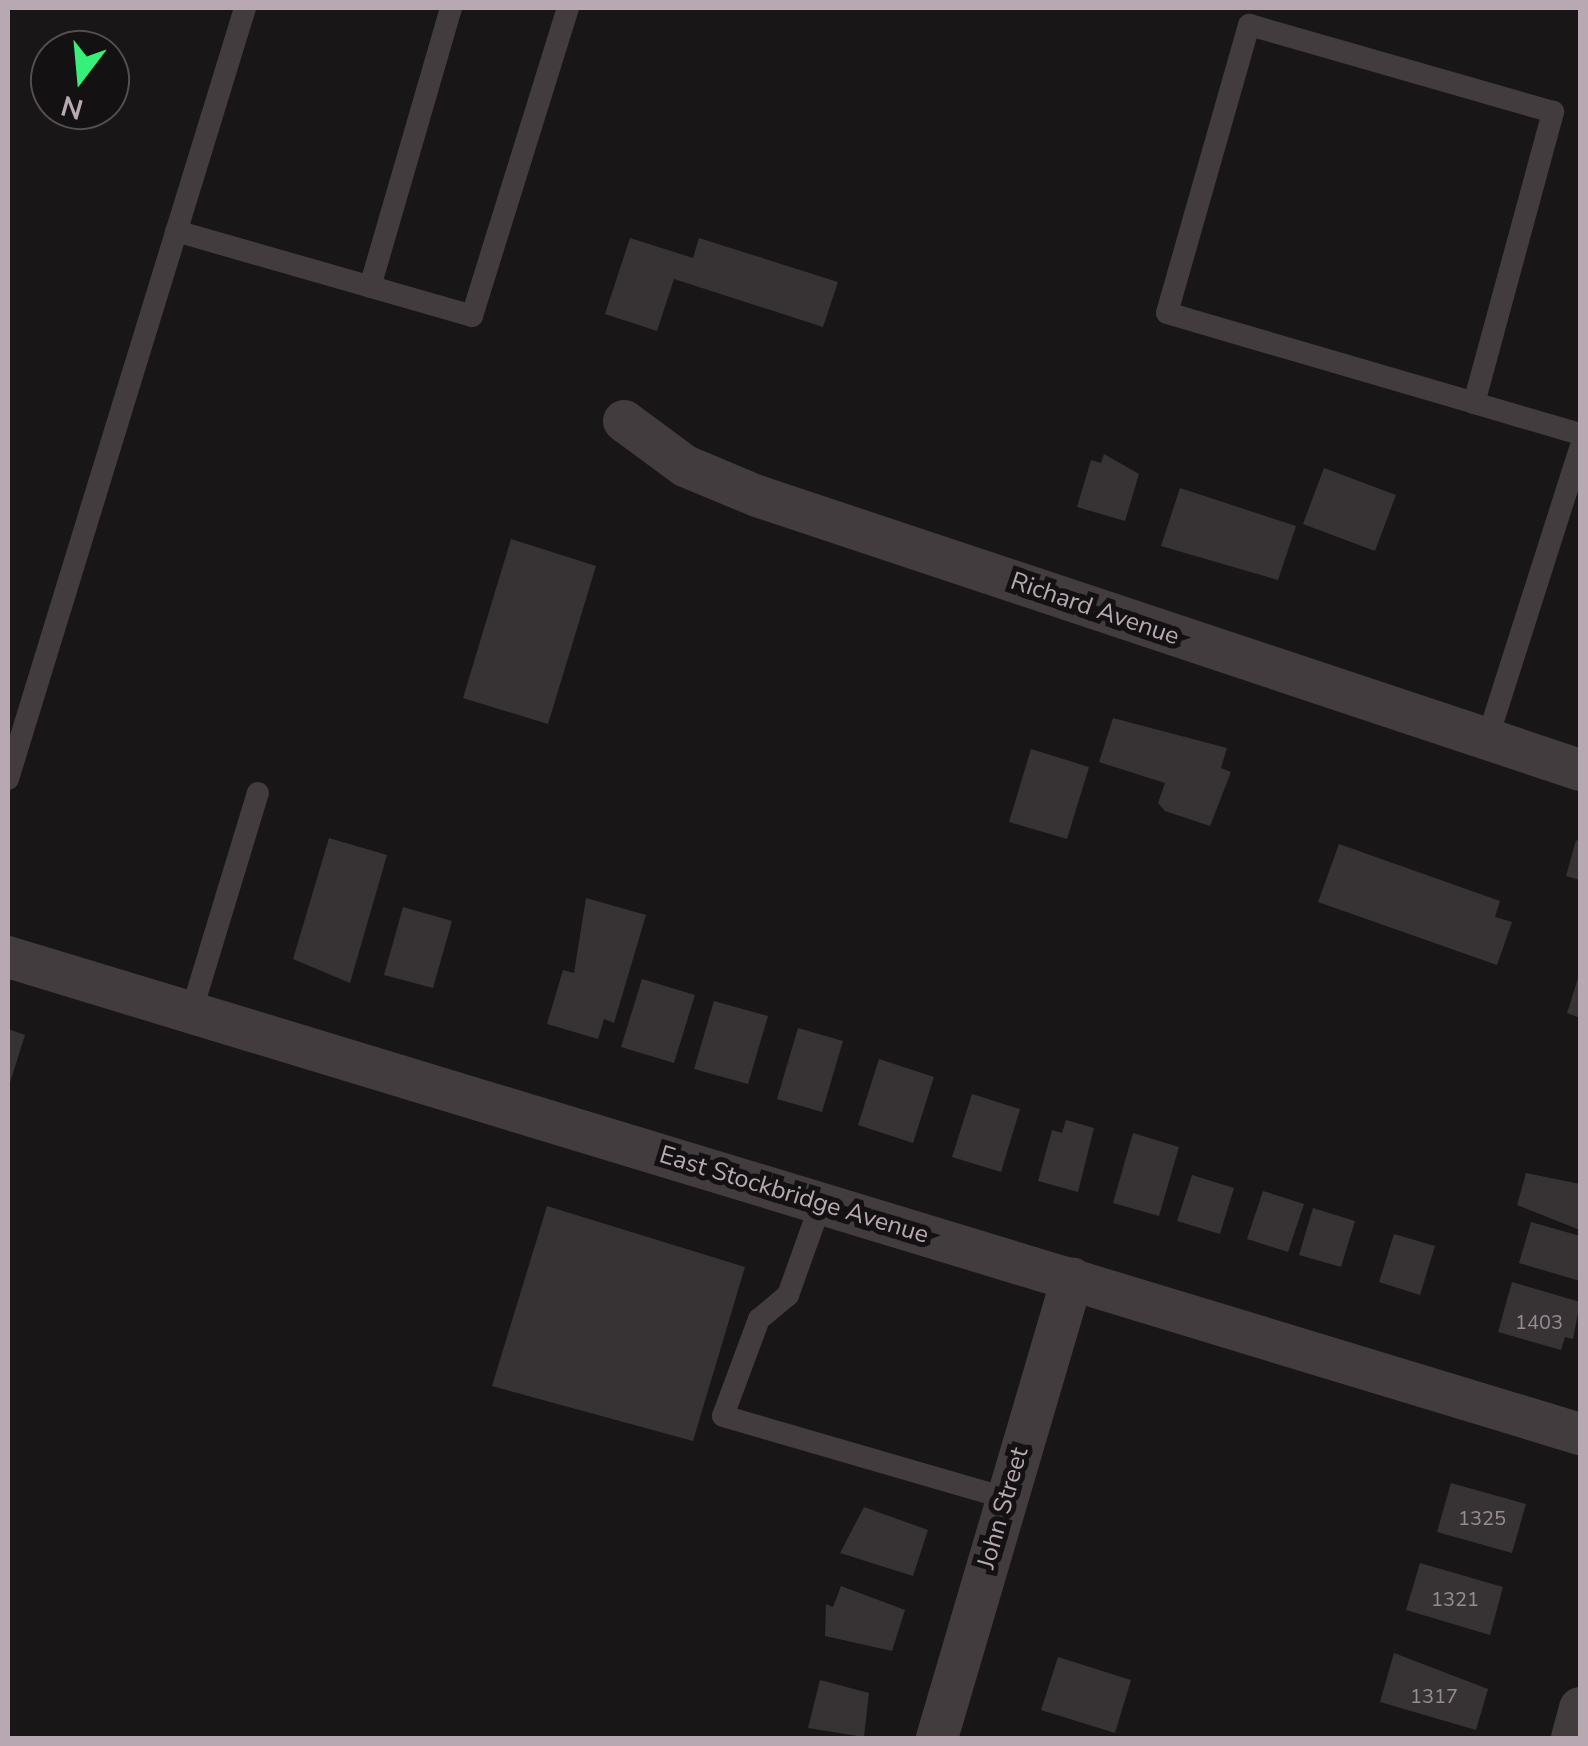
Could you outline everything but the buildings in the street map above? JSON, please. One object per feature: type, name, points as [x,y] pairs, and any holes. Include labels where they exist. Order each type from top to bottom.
[{"type":"street","name":"Richard Avenue","points":[[624,421],[685,466],[757,496],[1580,770]]},
{"type":"street","name":"East Stockbridge Avenue","points":[[8,957],[1580,1434]]},
{"type":"street","name":"John Street","points":[[937,1738],[1072,1278]]},
{"type":"street","points":[[1572,1738],[1580,1708]]},
{"type":"lane","points":[[8,779],[245,8]]},
{"type":"lane","points":[[370,287],[451,8]]},
{"type":"lane","points":[[176,231],[472,316],[568,8]]},
{"type":"lane","points":[[1474,403],[1553,112],[1249,25],[1167,313],[1474,403],[1580,434]]},
{"type":"lane","points":[[1486,740],[1580,448]]},
{"type":"lane","points":[[191,1013],[258,793]]},
{"type":"lane","points":[[820,1202],[788,1295],[760,1319],[723,1416],[1005,1498]]}]
